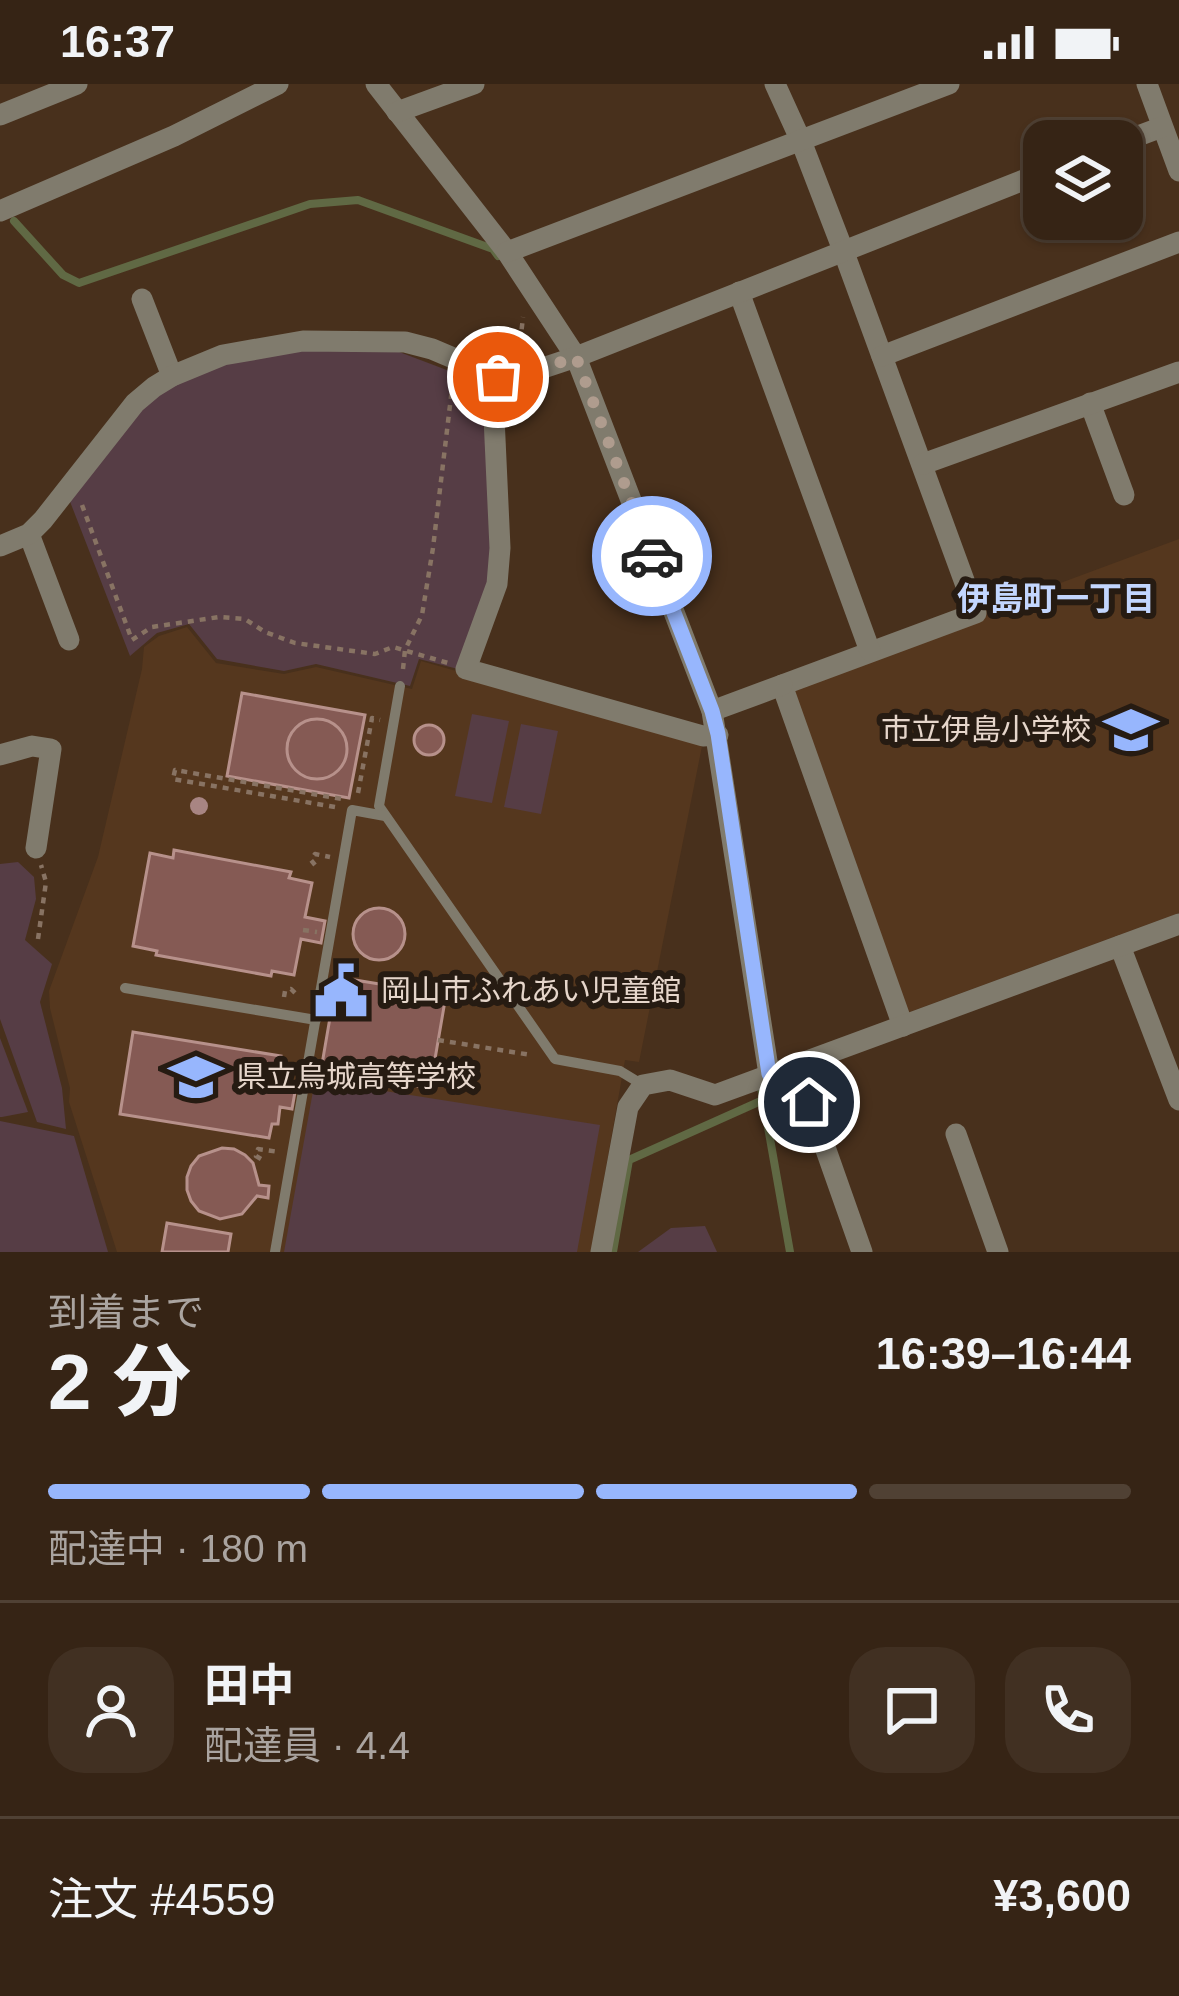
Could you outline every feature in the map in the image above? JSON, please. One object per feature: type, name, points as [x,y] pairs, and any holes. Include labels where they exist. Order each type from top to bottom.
[{"type":"street","points":[[0,115],[77,84]]},
{"type":"street","points":[[0,211],[174,136],[278,84]]},
{"type":"street","points":[[376,84],[507,252],[576,357],[712,711],[764,1077]]},
{"type":"street","points":[[397,112],[474,84]]},
{"type":"street","points":[[712,711],[976,613],[843,250],[775,84]]},
{"type":"street","points":[[507,252],[949,84]]},
{"type":"street","points":[[1147,84],[1166,112],[1179,171]]},
{"type":"street","points":[[0,546],[28,534],[135,403],[172,376],[223,355],[303,341],[405,342],[507,377],[576,357],[1023,180]]},
{"type":"street","points":[[883,356],[1179,242]]},
{"type":"street","points":[[739,292],[870,651]]},
{"type":"street","points":[[142,298],[172,376]]},
{"type":"street","points":[[923,464],[1179,372]]},
{"type":"street","points":[[507,377],[494,417],[500,548],[497,584],[466,669],[703,736],[718,734]]},
{"type":"street","points":[[1090,403],[1124,495]]},
{"type":"street","points":[[28,534],[69,640]]},
{"type":"street","points":[[782,685],[903,1026]]},
{"type":"street","points":[[0,754],[32,746],[51,749],[36,848]]},
{"type":"street","points":[[601,1252],[628,1107],[644,1085],[670,1080],[715,1095],[1179,925]]},
{"type":"street","points":[[1120,946],[1179,1100]]},
{"type":"street","points":[[796,1065],[862,1252]]},
{"type":"street","points":[[956,1134],[998,1252]]},
{"type":"lane","points":[[401,681],[379,806],[385,816],[554,1058],[620,1071],[644,1085]]},
{"type":"lane","points":[[275,1252],[352,804],[385,816]]},
{"type":"lane","points":[[125,988],[316,1020]]},
{"type":"path","points":[[507,377],[532,291]]},
{"type":"path","points":[[401,681],[405,650],[422,615],[451,388],[459,360]]},
{"type":"path","points":[[74,483],[132,640],[152,627],[219,616],[245,619],[295,643],[375,654],[393,647],[466,669]]},
{"type":"path","points":[[352,804],[175,770],[173,779],[352,804],[357,801],[372,718],[394,722]]},
{"type":"path","points":[[36,848],[46,882],[38,939]]},
{"type":"path","points":[[315,865],[311,858],[320,856]]},
{"type":"path","points":[[287,998],[291,990]]},
{"type":"path","points":[[438,1040],[554,1058]]},
{"type":"path","points":[[268,1152],[261,1160],[256,1155],[260,1149],[284,1153]]},
{"type":"shaded area","points":[[327,347],[394,350],[489,386],[491,584],[458,669],[419,659],[410,686],[316,664],[284,671],[217,659],[189,624],[157,633],[130,656],[69,499],[128,424],[148,404],[188,378],[233,363]]},
{"type":"shaded area","points":[[1179,539],[1179,913],[904,1014],[789,690]]},
{"type":"shaded area","points":[[187,627],[216,663],[284,674],[316,667],[412,689],[421,661],[703,741],[639,1062],[625,1060],[591,1252],[117,1252],[69,1102],[49,991],[98,857],[144,647],[159,636]]},
{"type":"shaded area","points":[[472,714],[509,721],[492,803],[455,796]]},
{"type":"shaded area","points":[[521,724],[558,731],[541,814],[504,807]]},
{"type":"shaded area","points":[[18,862],[34,877],[36,899],[25,940],[52,964],[40,1002],[62,1088],[66,1129],[37,1122],[0,1019],[0,864]]},
{"type":"shaded area","points":[[0,1038],[28,1112],[0,1117]]},
{"type":"shaded area","points":[[315,1080],[600,1125],[577,1252],[284,1252]]},
{"type":"shaded area","points":[[0,1121],[74,1136],[108,1252],[0,1252]]},
{"type":"shaded area","points":[[705,1226],[717,1252],[638,1252],[671,1228]]},
{"type":"building","points":[[242,693],[365,715],[349,798],[227,776]]},
{"type":"building","points":[[317,719],[338,728],[347,749],[338,770],[317,779],[296,770],[287,749],[296,728]]},
{"type":"building","points":[[429,725],[440,729],[444,740],[440,751],[429,755],[418,751],[414,740],[418,729]]},
{"type":"building","points":[[174,850],[291,872],[289,878],[312,883],[305,917],[325,921],[321,943],[301,939],[294,975],[272,971],[271,976],[156,955],[157,951],[133,946],[150,853],[173,858]]},
{"type":"building","points":[[379,908],[398,915],[405,934],[398,953],[379,960],[360,953],[353,934],[360,915]]},
{"type":"building","points":[[337,977],[446,995],[430,1088],[321,1070]]},
{"type":"building","points":[[133,1032],[281,1056],[276,1089],[295,1092],[292,1109],[280,1107],[278,1124],[272,1124],[269,1138],[120,1114]]},
{"type":"building","points":[[222,1148],[245,1155],[253,1163],[259,1185],[269,1186],[268,1198],[257,1196],[242,1214],[220,1219],[199,1211],[191,1201],[187,1177],[199,1156]]},
{"type":"building","points":[[167,1223],[231,1234],[228,1252],[162,1252]]},
{"type":"waterway","points":[[14,221],[63,275],[79,283],[310,204],[358,200],[493,249],[498,256]]},
{"type":"waterway","points":[[760,1082],[790,1252]]},
{"type":"waterway","points":[[613,1252],[629,1160],[763,1100]]},
{"type":"way so far","points":[[498,377],[516,377],[576,357],[652,556]]},
{"type":"place","name":"市立伊島小学校","points":[[1131,730]]},
{"type":"place","name":"岡山市ふれあい児童館","points":[[341,991]]},
{"type":"place","name":"県立烏城高等学校","points":[[196,1077]]},
{"type":"district","name":"伊島町一丁目","points":[[1056,598]]},
{"type":"route","points":[[652,556],[718,734],[769,1074],[796,1065],[809,1102]]}]
